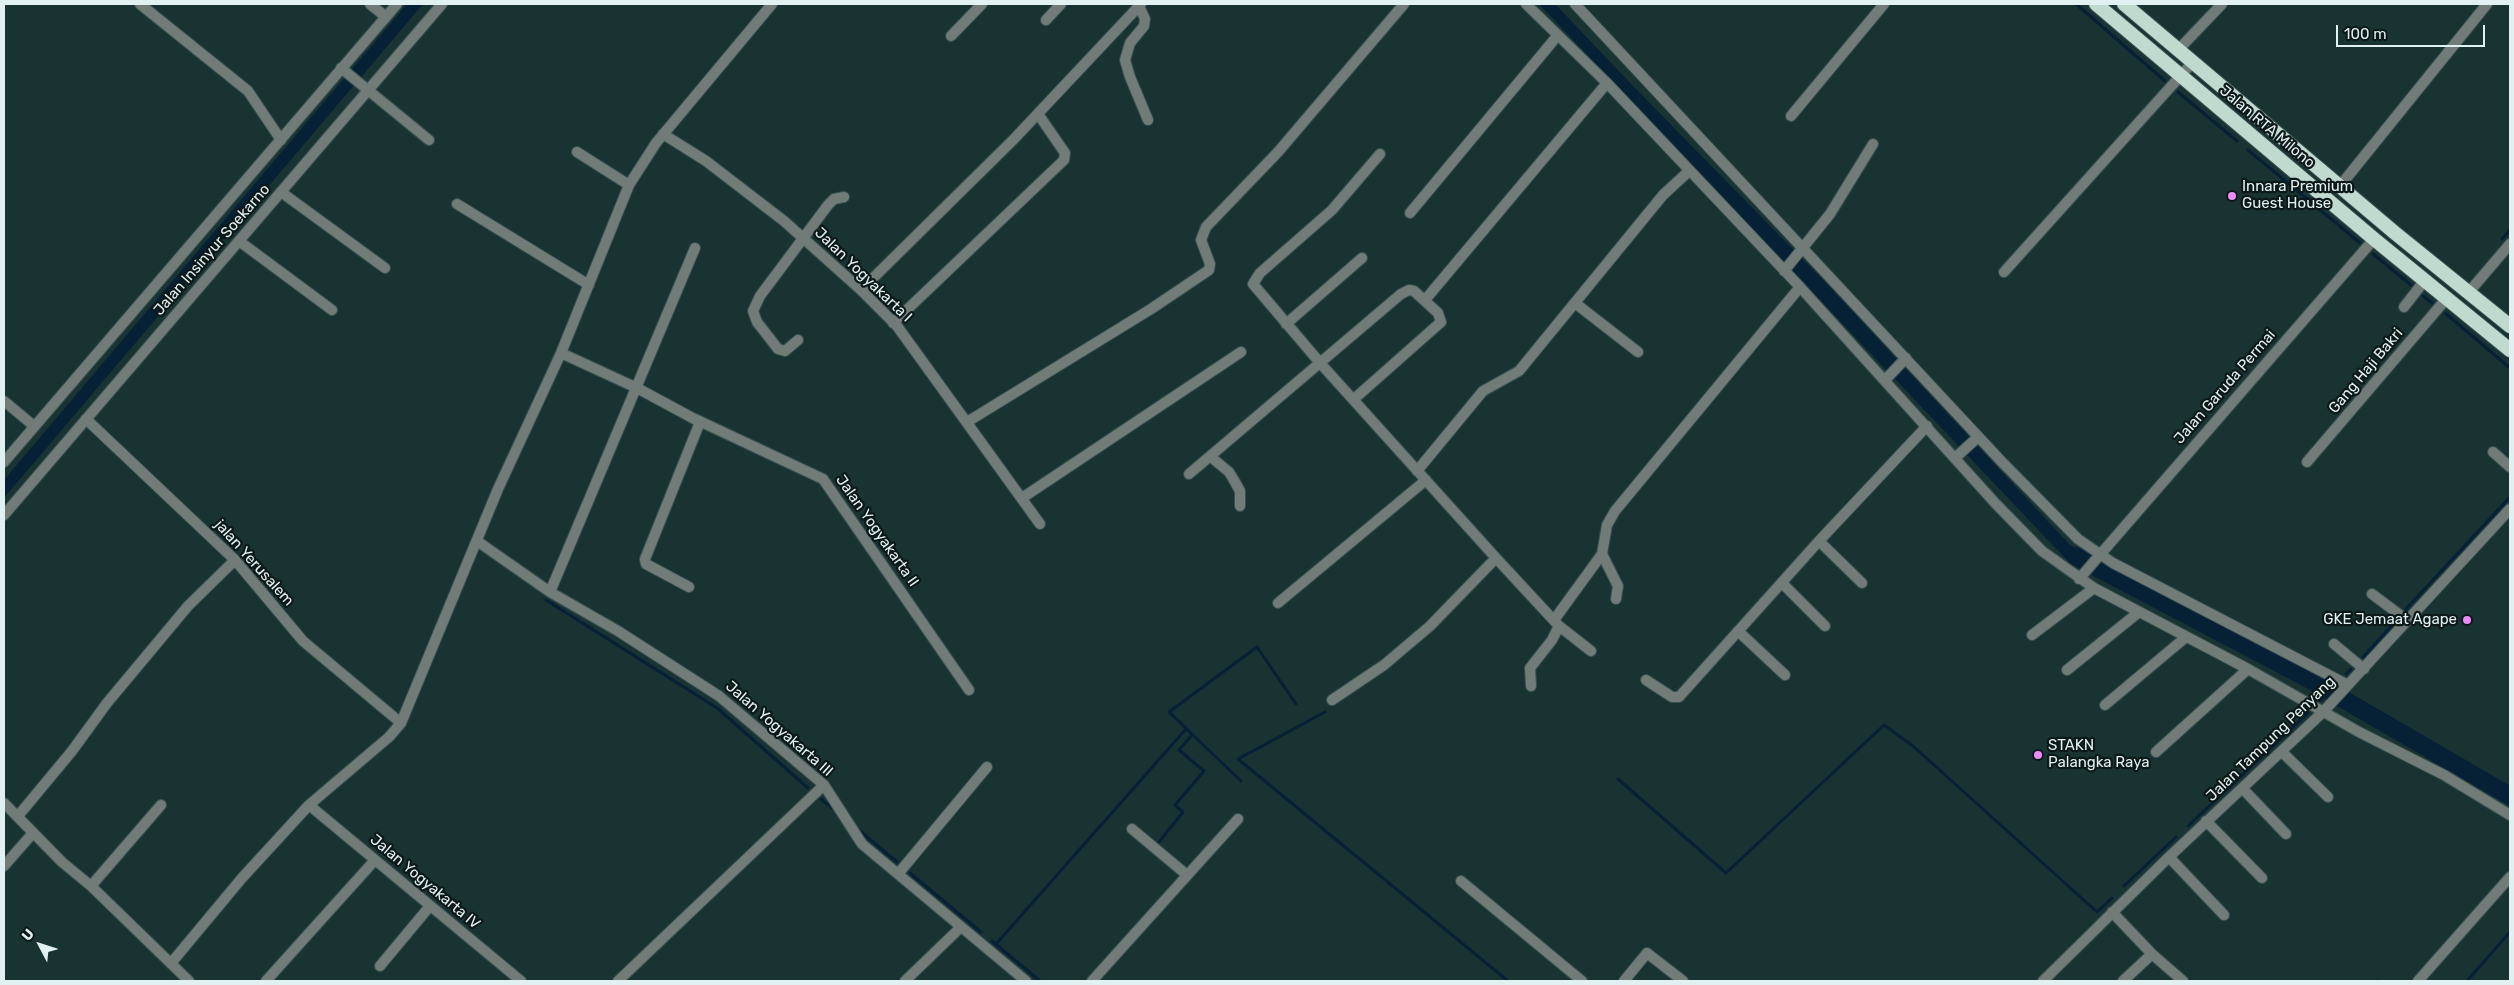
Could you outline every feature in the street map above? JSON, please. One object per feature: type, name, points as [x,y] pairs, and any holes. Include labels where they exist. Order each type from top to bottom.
[{"type":"highway","name":"Jalan RTA Milono","points":[[2096,4],[2374,239],[2510,350]]},
{"type":"highway","name":"Jalan RTA Milono","points":[[2124,4],[2340,186],[2469,292],[2509,322]]},
{"type":"street","points":[[140,4],[248,91],[281,140]]},
{"type":"street","points":[[370,4],[386,17]]},
{"type":"street","name":"Jalan Insinyur Soekarno","points":[[4,462],[281,140],[344,71],[397,4]]},
{"type":"street","name":"Jalan Insinyur Soekarno","points":[[4,515],[442,4]]},
{"type":"street","points":[[172,962],[242,878],[309,805],[389,737],[401,723],[518,443],[561,353],[629,185],[663,134],[772,4]]},
{"type":"street","points":[[951,36],[982,4]]},
{"type":"street","points":[[1046,20],[1061,4]]},
{"type":"street","points":[[967,422],[1151,309],[1209,270],[1210,264],[1201,240],[1206,227],[1278,152],[1404,4]]},
{"type":"street","points":[[1526,4],[1607,83],[1784,270],[1927,426],[1957,456],[2042,551],[2082,575],[2094,588],[2444,775],[2510,815]]},
{"type":"street","points":[[1575,4],[1705,146],[1797,255],[1903,361],[1976,439],[2096,558],[2345,688]]},
{"type":"street","points":[[1791,116],[1884,4]]},
{"type":"street","points":[[2179,49],[2222,4]]},
{"type":"street","points":[[2340,186],[2488,4]]},
{"type":"street","points":[[861,290],[1038,114],[1140,5],[1144,14],[1144,26],[1130,43],[1125,60],[1148,120]]},
{"type":"street","points":[[1410,214],[1558,35]]},
{"type":"street","points":[[2004,272],[2193,62]]},
{"type":"street","points":[[344,71],[429,140]]},
{"type":"street","points":[[1425,300],[1607,83]]},
{"type":"street","points":[[893,323],[1064,160],[1066,153],[1038,114]]},
{"type":"street","name":"Jalan Yogyakarta I","points":[[663,134],[706,161],[803,238],[861,290],[893,323],[1040,524]]},
{"type":"street","points":[[1784,270],[1830,214],[1873,144]]},
{"type":"street","points":[[577,152],[629,185]]},
{"type":"street","points":[[1380,154],[1332,210],[1255,278],[1254,286],[1321,364],[1496,558],[1557,623],[1591,651]]},
{"type":"street","points":[[1418,470],[1482,391],[1519,371],[1664,195],[1689,171]]},
{"type":"street","points":[[281,192],[385,268]]},
{"type":"street","points":[[798,340],[784,351],[778,349],[758,322],[753,311],[760,296],[828,205],[834,199],[844,196]]},
{"type":"street","points":[[456,204],[589,285]]},
{"type":"street","name":"Jalan Garuda Permai","points":[[2082,575],[2374,239]]},
{"type":"street","points":[[239,241],[332,310]]},
{"type":"street","points":[[2469,292],[2510,244]]},
{"type":"street","points":[[550,592],[695,248]]},
{"type":"street","points":[[1286,324],[1362,258]]},
{"type":"street","points":[[2404,307],[2425,280]]},
{"type":"street","points":[[1531,686],[1530,668],[1552,640],[1557,623],[1602,554],[1607,525],[1615,511],[1800,287]]},
{"type":"street","points":[[1189,474],[1405,291],[1414,291],[1441,318],[1439,325],[1354,399]]},
{"type":"street","name":"Gang Haji Bakri","points":[[2307,462],[2447,298]]},
{"type":"street","points":[[1575,303],[1638,352]]},
{"type":"street","points":[[1022,498],[1241,352]]},
{"type":"street","name":"Jalan Yogyakarta II","points":[[561,353],[823,479],[969,690]]},
{"type":"street","points":[[1885,380],[1903,361]]},
{"type":"street","points":[[4,400],[34,426]]},
{"type":"street","name":"jalan Yerusalem","points":[[86,419],[235,560],[303,641],[401,723]]},
{"type":"street","points":[[689,587],[646,564],[645,560],[700,426],[700,422],[695,419]]},
{"type":"street","points":[[1646,680],[1672,697],[1679,697],[1819,541],[1927,426]]},
{"type":"street","points":[[1957,456],[1976,439]]},
{"type":"street","points":[[2493,452],[2510,466]]},
{"type":"street","points":[[1211,457],[1229,472],[1235,482],[1240,491],[1240,506]]},
{"type":"street","points":[[1278,603],[1426,480]]},
{"type":"street","name":"Jalan Tampung Penyang","points":[[2043,981],[2206,821],[2243,789],[2323,712],[2510,509]]},
{"type":"street","name":"Jalan Yogyakarta III","points":[[477,541],[550,592],[618,631],[719,696],[824,785],[834,798],[854,835],[1020,979]]},
{"type":"street","points":[[1819,541],[1862,583]]},
{"type":"street","points":[[1602,554],[1618,586],[1616,599]]},
{"type":"street","points":[[1332,700],[1384,665],[1430,626],[1496,558]]},
{"type":"street","points":[[18,816],[72,751],[107,703],[188,606],[235,560]]},
{"type":"street","points":[[1782,583],[1824,626]]},
{"type":"street","points":[[2032,635],[2094,588]]},
{"type":"street","points":[[2372,594],[2408,621]]},
{"type":"street","points":[[2067,670],[2139,612]]},
{"type":"street","points":[[1738,631],[1785,675]]},
{"type":"street","points":[[2105,706],[2186,637]]},
{"type":"street","points":[[2334,644],[2364,669]]},
{"type":"street","points":[[2156,752],[2248,669]]},
{"type":"street","points":[[2282,752],[2328,797]]},
{"type":"street","points":[[898,874],[987,767]]},
{"type":"street","points":[[618,981],[824,785]]},
{"type":"street","points":[[2243,789],[2286,834]]},
{"type":"street","points":[[4,803],[62,862],[91,886],[172,962],[189,981]]},
{"type":"street","points":[[91,886],[162,805]]},
{"type":"street","name":"Jalan Yogyakarta IV","points":[[309,805],[521,981]]},
{"type":"street","points":[[1092,981],[1238,819]]},
{"type":"street","points":[[2206,821],[2262,878]]},
{"type":"street","points":[[1132,830],[1187,874]]},
{"type":"street","points":[[4,866],[33,833]]},
{"type":"street","points":[[2169,857],[2224,914]]},
{"type":"street","points":[[266,981],[376,860]]},
{"type":"street","points":[[2418,981],[2510,877]]},
{"type":"street","points":[[1461,882],[1582,981]]},
{"type":"street","points":[[380,966],[430,906]]},
{"type":"street","points":[[2112,912],[2152,954],[2184,981]]},
{"type":"street","points":[[905,981],[961,927]]},
{"type":"street","points":[[1624,981],[1647,953],[1683,981]]},
{"type":"street","points":[[2124,981],[2152,954]]},
{"type":"water","points":[[407,4],[423,4],[4,498],[4,480]]},
{"type":"water","points":[[1539,4],[1555,4],[1826,283],[2069,544],[2099,564],[2092,575],[2065,558]]},
{"type":"waterway","points":[[2076,4],[2165,81]]},
{"type":"waterway","points":[[2178,92],[2237,141]]},
{"type":"waterway","points":[[2248,150],[2360,243]]},
{"type":"waterway","points":[[2502,239],[2510,230]]},
{"type":"waterway","points":[[2373,254],[2411,285]]},
{"type":"waterway","points":[[2423,296],[2432,303]]},
{"type":"waterway","points":[[2445,313],[2510,368]]},
{"type":"waterway","points":[[2406,609],[2510,497]]},
{"type":"waterway","points":[[2075,556],[2305,677],[2510,796]]},
{"type":"waterway","points":[[546,600],[717,708],[808,788]]},
{"type":"waterway","points":[[2363,657],[2395,622]]},
{"type":"waterway","points":[[1241,781],[1169,712],[1257,647],[1296,704]]},
{"type":"waterway","points":[[2346,674],[2351,669]]},
{"type":"waterway","points":[[2320,701],[2335,687]]},
{"type":"waterway","points":[[1325,712],[1238,759],[1508,981]]},
{"type":"waterway","points":[[2188,826],[2308,713]]},
{"type":"waterway","points":[[1618,779],[1726,873],[1884,725],[1913,746],[2097,912],[2112,898]]},
{"type":"waterway","points":[[996,944],[1186,729]]},
{"type":"waterway","points":[[1159,842],[1183,812],[1175,805],[1204,771],[1179,750],[1192,735]]},
{"type":"waterway","points":[[821,799],[832,808]]},
{"type":"waterway","points":[[860,831],[897,862]]},
{"type":"waterway","points":[[2124,886],[2176,837]]},
{"type":"waterway","points":[[910,873],[981,932]]},
{"type":"waterway","points":[[2467,981],[2510,932]]},
{"type":"waterway","points":[[992,941],[1040,981]]},
{"type":"place","name":"Innara Premium Guest House","points":[[2232,196]]},
{"type":"place","name":"GKE Jemaat Agape","points":[[2467,620]]},
{"type":"place","name":"STAKN Palangka Raya","points":[[2038,755]]}]
